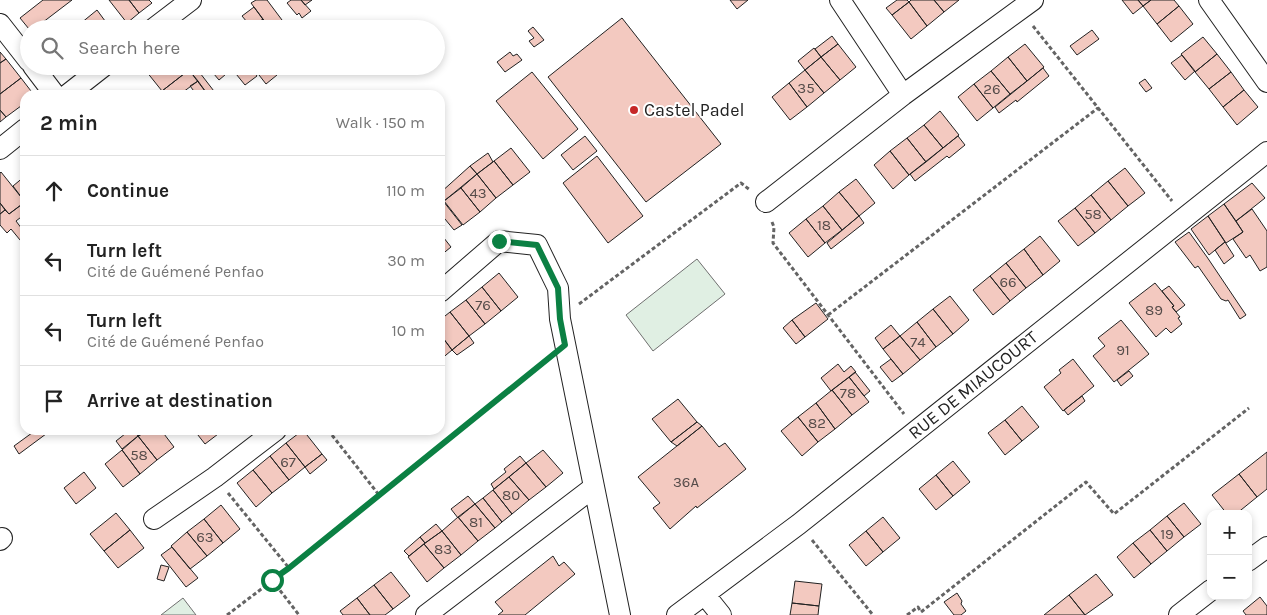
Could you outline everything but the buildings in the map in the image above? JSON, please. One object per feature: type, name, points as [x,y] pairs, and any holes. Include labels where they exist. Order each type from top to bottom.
[{"type":"street","points":[[165,20],[191,0]]},
{"type":"street","points":[[840,0],[904,95]]},
{"type":"street","points":[[1209,0],[1267,82]]},
{"type":"street","points":[[766,202],[904,95],[1026,5]]},
{"type":"street","points":[[0,24],[20,50]]},
{"type":"street","points":[[39,75],[51,90]]},
{"type":"street","points":[[73,90],[93,75]]},
{"type":"street","points":[[0,149],[20,133]]},
{"type":"street","name":"RUE DE MIAUCOURT","points":[[677,615],[799,524],[1267,152]]},
{"type":"street","points":[[445,288],[499,241],[537,245],[558,288],[560,319],[620,615]]},
{"type":"street","points":[[154,519],[215,477],[270,435]]},
{"type":"street","points":[[426,615],[594,487]]},
{"type":"street","points":[[1252,559],[1267,547]]},
{"type":"street","points":[[1179,615],[1207,593]]},
{"type":"street","points":[[705,595],[721,615]]},
{"type":"path","points":[[1026,5],[1098,108],[1185,217]]},
{"type":"path","points":[[828,315],[1098,108]]},
{"type":"path","points":[[560,319],[741,183]]},
{"type":"path","points":[[766,202],[774,227],[773,242],[916,431]]},
{"type":"path","points":[[227,615],[289,568],[565,345]]},
{"type":"path","points":[[908,615],[918,608],[922,613],[1086,482],[1114,514],[1249,408]]},
{"type":"path","points":[[332,435],[379,495]]},
{"type":"path","points":[[215,477],[289,568]]},
{"type":"path","points":[[799,524],[873,615]]},
{"type":"path","points":[[272,580],[299,615]]},
{"type":"green space","points":[[697,259],[725,294],[653,351],[626,315]]},
{"type":"green space","points":[[183,598],[196,615],[161,615]]},
{"type":"place","name":"Castel Padel","points":[[634,110]]},
{"type":"route","points":[[272,580],[565,345],[560,319],[558,288],[537,245],[499,241]]}]
